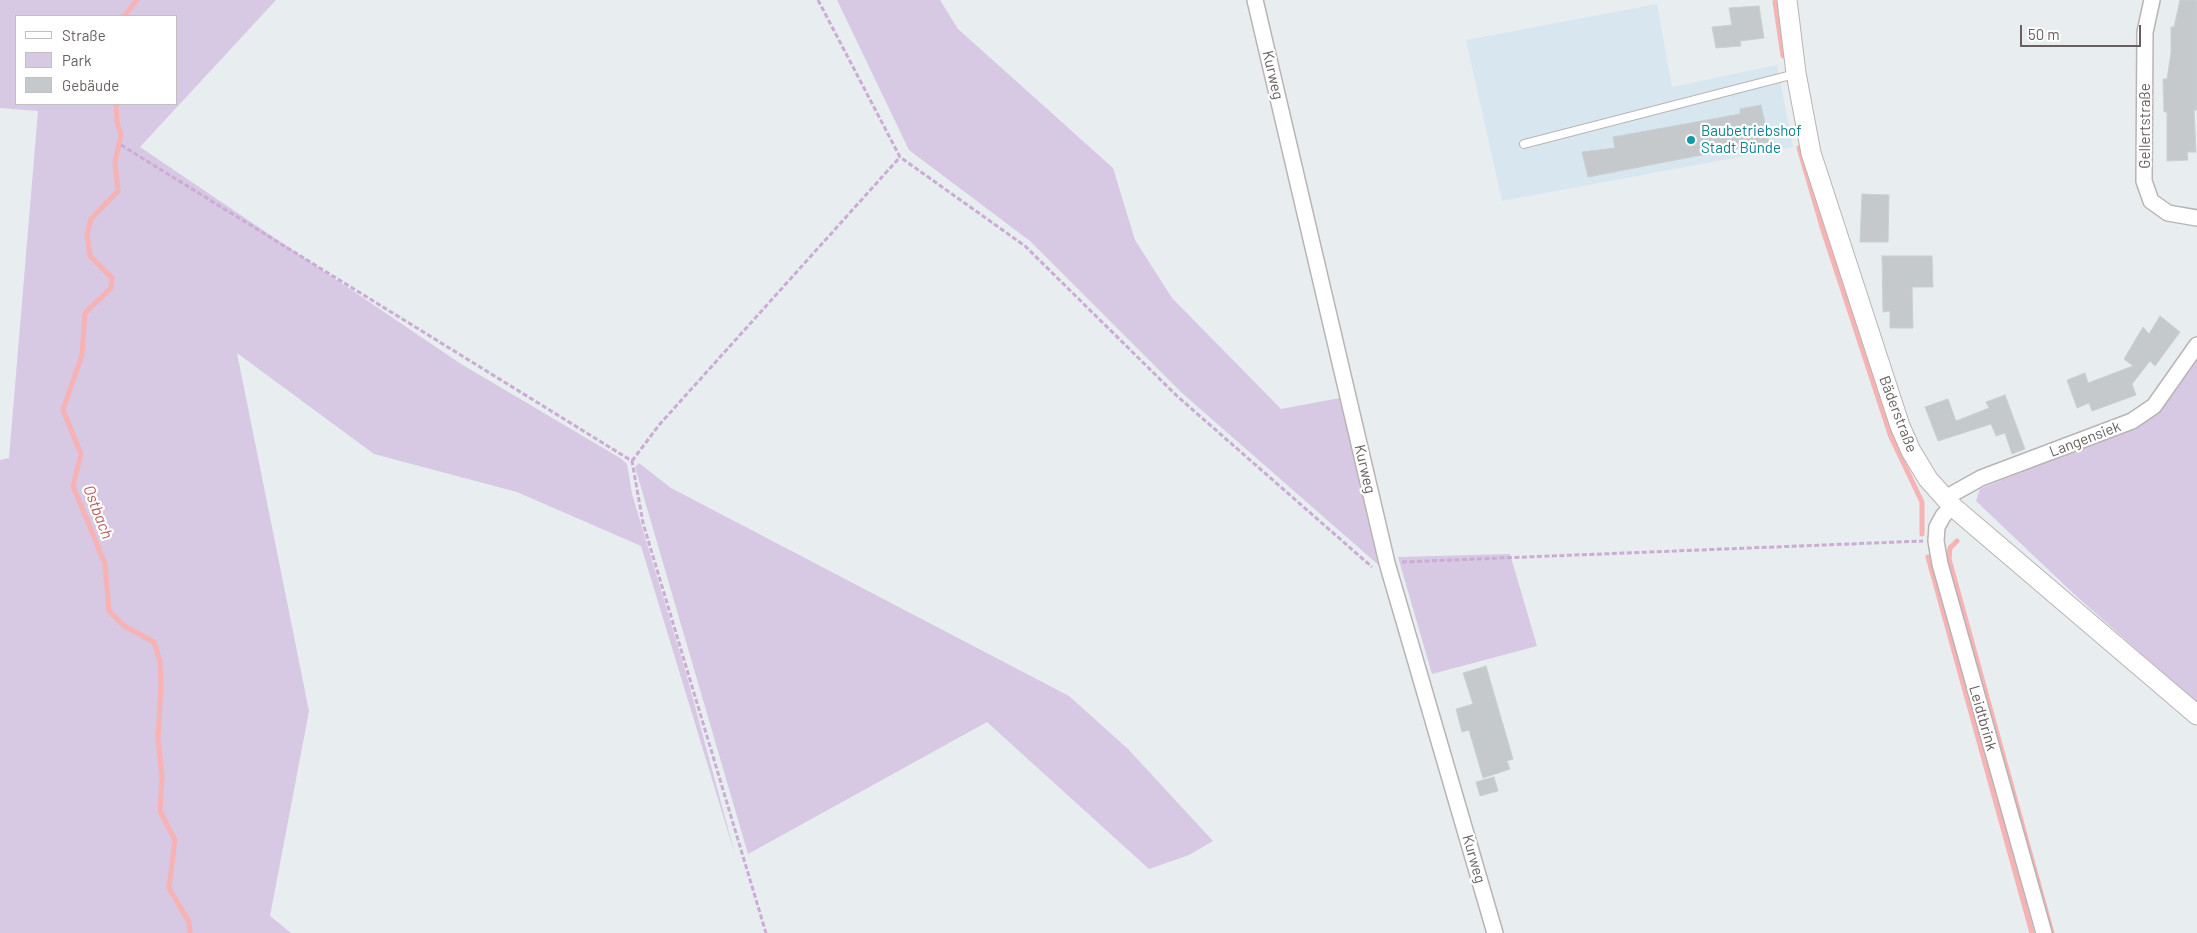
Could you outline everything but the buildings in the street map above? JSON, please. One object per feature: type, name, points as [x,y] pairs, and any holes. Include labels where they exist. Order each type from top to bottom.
[{"type":"street","name":"Kurweg","points":[[1255,0],[1387,563],[1495,933]]},
{"type":"street","name":"Bäderstraße","points":[[1787,0],[1796,73],[1811,153],[1900,426],[1911,451],[1928,479],[1949,502],[2197,714]]},
{"type":"street","name":"Gellertstraße","points":[[2152,0],[2145,32],[2144,181],[2152,201],[2168,213],[2197,218]]},
{"type":"street","name":"Langensiek","points":[[1949,502],[1981,478],[2132,420],[2154,406],[2197,345]]},
{"type":"street","name":"Leidtbrink","points":[[1949,502],[1937,527],[1936,541],[1940,564],[2044,933]]},
{"type":"lane","points":[[1524,144],[1796,73]]},
{"type":"path","points":[[818,0],[900,158],[1025,246],[1178,396],[1393,586]]},
{"type":"path","points":[[121,145],[632,461]]},
{"type":"path","points":[[766,933],[643,523],[632,461],[659,425],[900,158]]},
{"type":"path","points":[[1387,563],[1936,541]]},
{"type":"shaded area","points":[[1657,4],[1672,87],[1777,65],[1793,147],[1502,201],[1466,40]]},
{"type":"green space","points":[[0,0],[276,0],[140,147],[461,364],[620,458],[627,464],[632,494],[686,673],[736,858],[641,546],[517,492],[374,454],[237,353],[309,711],[270,916],[291,933],[0,933],[0,460],[9,458],[38,111],[0,108]]},
{"type":"green space","points":[[837,0],[940,0],[958,29],[1113,168],[1135,240],[1172,298],[1281,409],[1340,398],[1382,568],[1182,393],[1030,241],[909,150]]},
{"type":"green space","points":[[2197,359],[2197,703],[2075,595],[1976,501],[1980,489],[2134,427],[2160,409]]},
{"type":"green space","points":[[639,463],[671,488],[1069,696],[1128,749],[1213,841],[1189,855],[1149,869],[987,722],[748,854],[635,467]]},
{"type":"green space","points":[[1510,554],[1537,646],[1432,674],[1398,557]]},
{"type":"waterway","name":"Ostbach","points":[[125,15],[137,0]]},
{"type":"waterway","points":[[1775,2],[1783,56]]},
{"type":"waterway","name":"Ostbach","points":[[116,105],[117,122],[121,135],[115,162],[118,191],[91,219],[87,234],[90,256],[112,278],[111,288],[85,313],[82,355],[63,410],[81,454],[73,486],[105,564],[109,611],[124,626],[154,642],[160,661],[161,686],[158,739],[162,777],[160,811],[175,840],[169,888],[189,922],[190,933]]},
{"type":"waterway","points":[[1799,148],[1823,230],[1891,437],[1922,502],[1922,534]]},
{"type":"waterway","points":[[1957,541],[1950,548],[1949,559],[2052,933]]},
{"type":"waterway","points":[[1928,557],[2032,933]]},
{"type":"place","name":"Baubetriebshof Stadt Bünde","points":[[1691,140]]}]
